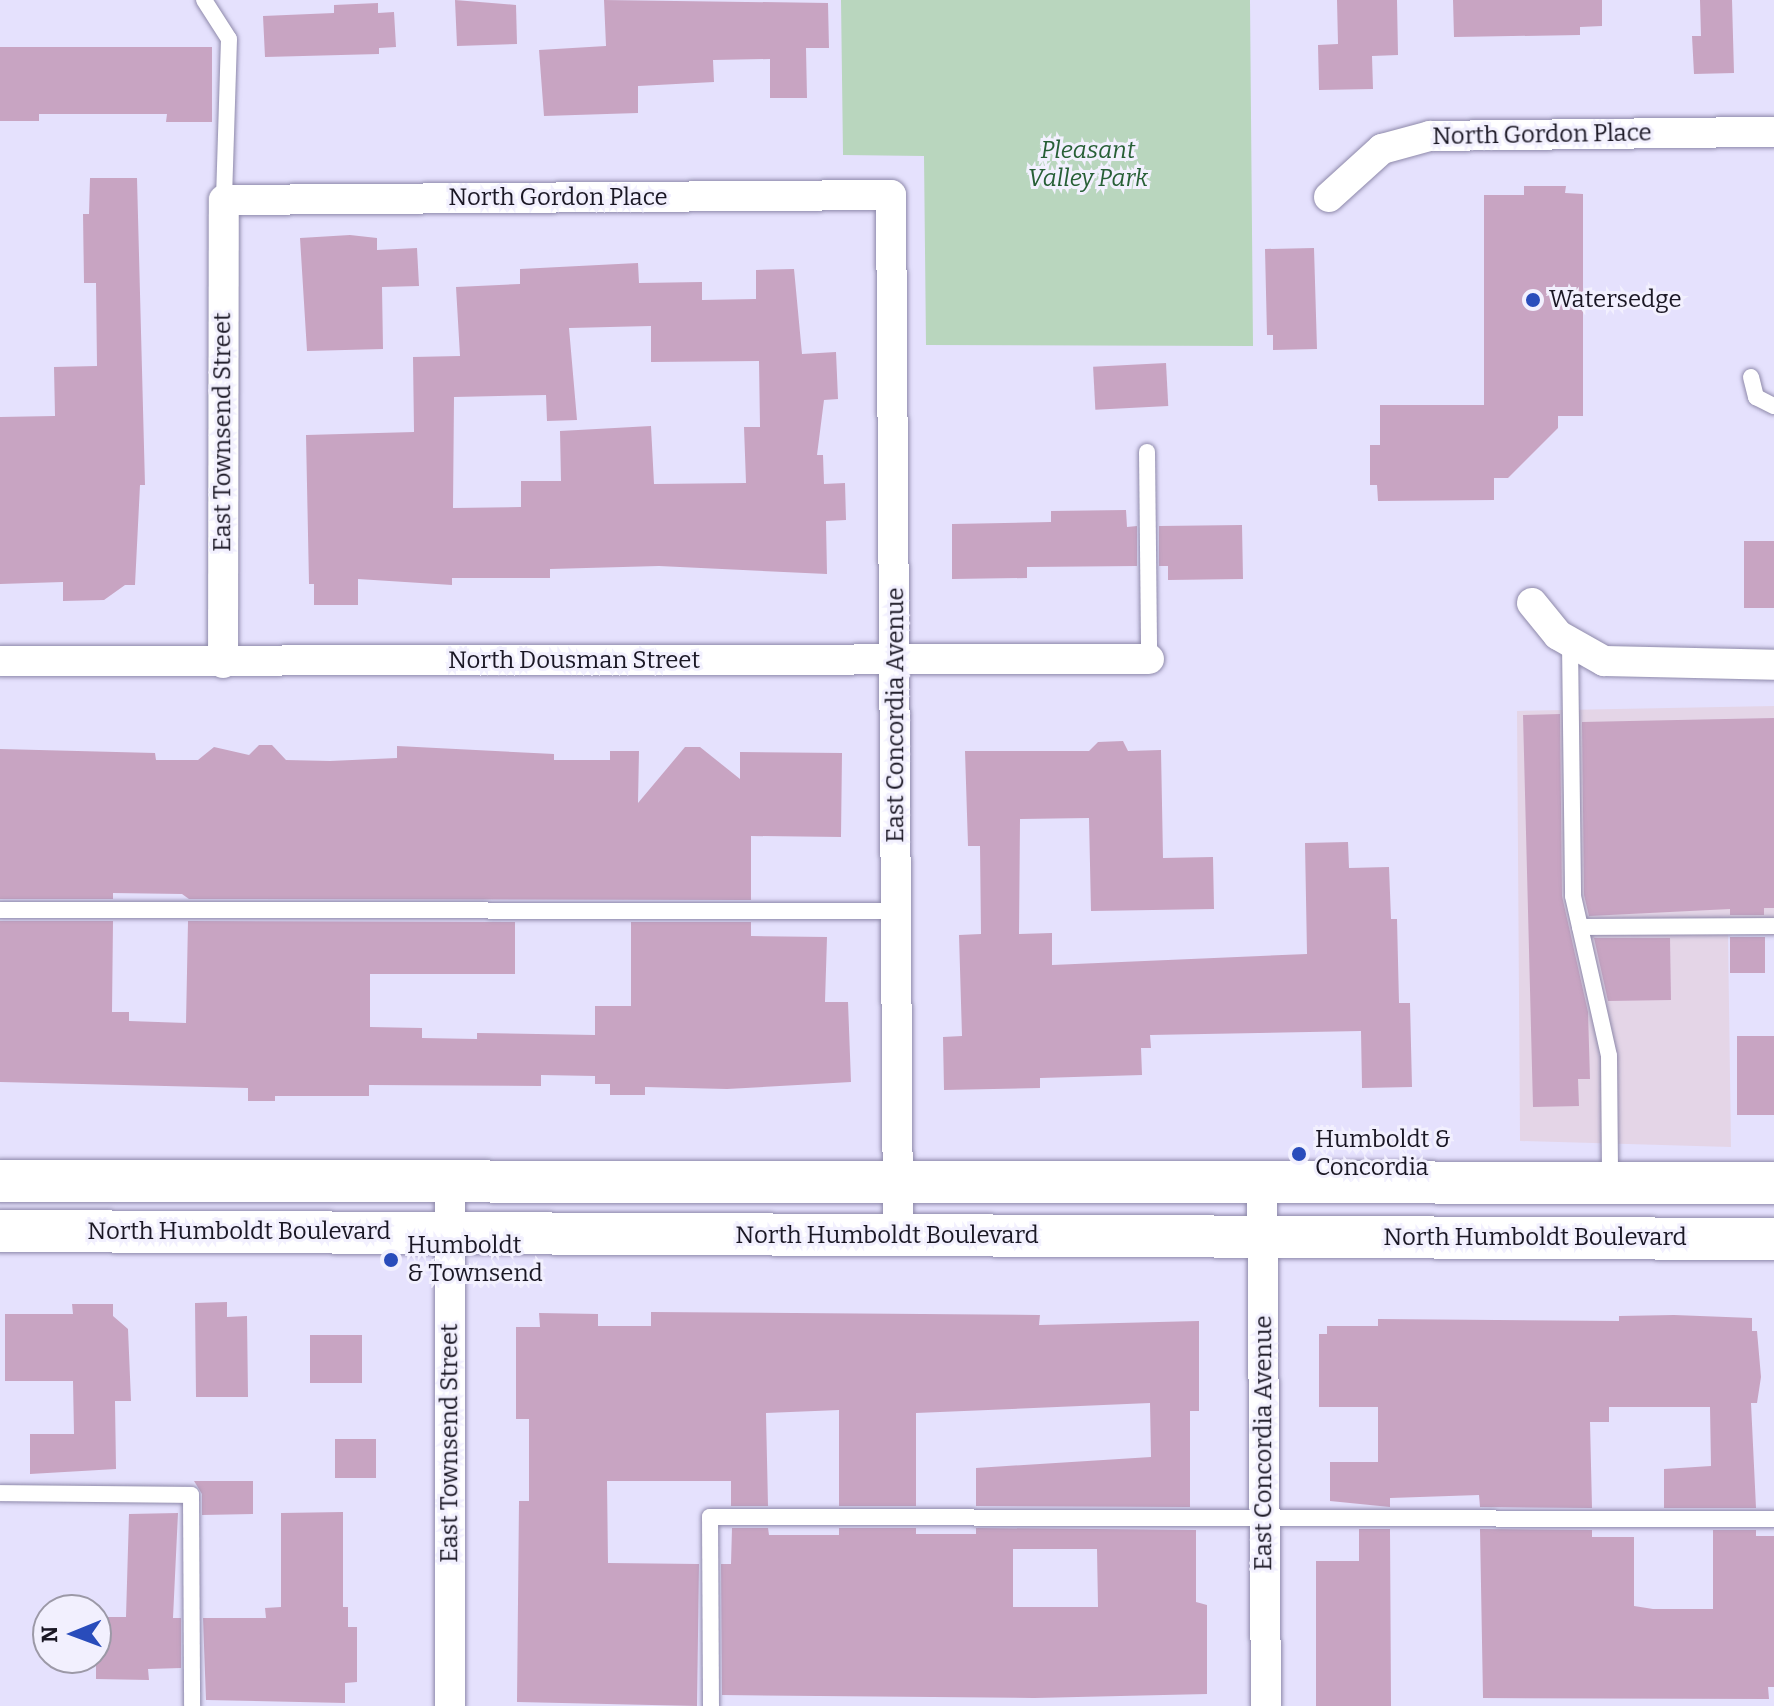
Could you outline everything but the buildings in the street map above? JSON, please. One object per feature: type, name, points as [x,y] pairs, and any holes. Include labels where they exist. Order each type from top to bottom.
[{"type":"main road","points":[[0,1181],[898,1179],[1774,1183]]},
{"type":"main road","name":"North Humboldt Boulevard","points":[[0,1231],[1774,1239]]},
{"type":"street","name":"North Gordon Place","points":[[1329,197],[1382,149],[1430,136],[1774,132]]},
{"type":"street","name":"North Gordon Place","points":[[224,200],[891,195]]},
{"type":"street","name":"East Concordia Avenue","points":[[891,195],[898,1236]]},
{"type":"street","name":"East Townsend Street","points":[[223,663],[224,200]]},
{"type":"street","points":[[1532,603],[1570,644],[1622,664],[1774,665]]},
{"type":"street","name":"North Dousman Street","points":[[0,661],[1149,659]]},
{"type":"street","name":"East Townsend Street","points":[[450,1180],[450,1706]]},
{"type":"street","name":"East Concordia Avenue","points":[[1262,1181],[1266,1706]]},
{"type":"lane","points":[[204,0],[229,39],[224,200]]},
{"type":"lane","points":[[1751,377],[1756,397],[1774,406]]},
{"type":"lane","points":[[1147,452],[1149,659]]},
{"type":"lane","points":[[1570,644],[1573,896],[1609,1056],[1610,1182]]},
{"type":"lane","points":[[0,910],[897,911]]},
{"type":"lane","points":[[1580,927],[1774,926]]},
{"type":"lane","points":[[0,1493],[191,1495],[192,1706]]},
{"type":"lane","points":[[711,1706],[710,1517],[1774,1519]]},
{"type":"shaded area","points":[[1774,706],[1774,935],[1728,934],[1731,1147],[1520,1141],[1517,711]]},
{"type":"green space","name":"Pleasant Valley Park","points":[[841,0],[1250,0],[1253,346],[926,345],[924,156],[843,155]]},
{"type":"place","name":"Watersedge","points":[[1533,300]]},
{"type":"place","name":"Humboldt & Concordia","points":[[1299,1154]]},
{"type":"place","name":"Humboldt & Townsend","points":[[391,1260]]}]
